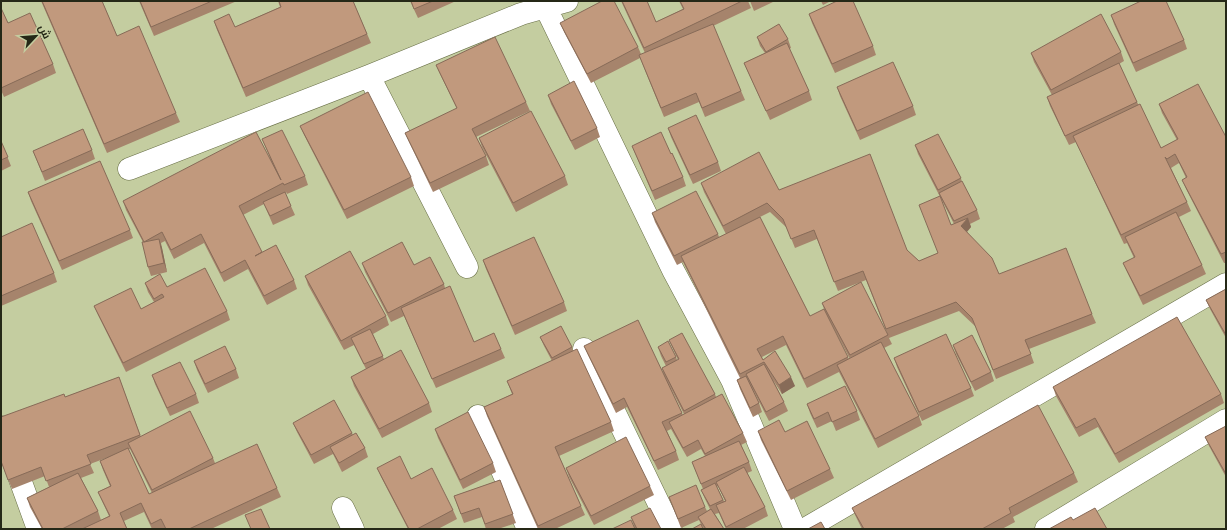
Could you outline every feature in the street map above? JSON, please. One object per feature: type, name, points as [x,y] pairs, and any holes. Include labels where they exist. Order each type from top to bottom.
[{"type":"street","points":[[129,169],[369,76],[518,8],[546,8],[567,1]]},
{"type":"street","points":[[546,8],[673,270],[732,380],[795,529]]},
{"type":"street","points":[[369,76],[466,267]]},
{"type":"street","points":[[805,529],[1226,284]]},
{"type":"street","points":[[584,349],[671,529]]},
{"type":"street","points":[[478,416],[528,529]]},
{"type":"street","points":[[1046,529],[1226,420]]},
{"type":"street","points":[[1,427],[38,529]]},
{"type":"street","points":[[343,508],[353,529]]},
{"type":"building","points":[[42,1],[102,1],[117,36],[139,26],[176,113],[104,144]]},
{"type":"building","points":[[140,1],[212,1],[151,27]]},
{"type":"building","points":[[279,1],[353,1],[367,34],[243,88],[214,21],[229,14],[235,27],[281,7]]},
{"type":"building","points":[[411,1],[433,1],[414,9]]},
{"type":"building","points":[[602,1],[614,1],[638,47],[587,74],[560,23]]},
{"type":"building","points":[[622,1],[647,1],[656,22],[684,9],[680,1],[742,1],[644,48]]},
{"type":"building","points":[[837,1],[853,1],[873,46],[832,64],[809,14]]},
{"type":"building","points":[[1141,1],[1166,1],[1184,40],[1133,63],[1111,15]]},
{"type":"building","points":[[1,8],[8,23],[30,13],[53,64],[1,88]]},
{"type":"building","points":[[1101,14],[1121,52],[1051,90],[1031,53]]},
{"type":"building","points":[[713,24],[741,91],[702,108],[696,93],[661,108],[639,55]]},
{"type":"building","points":[[779,24],[788,39],[766,52],[757,37]]},
{"type":"building","points":[[495,37],[526,102],[472,129],[486,156],[430,183],[405,133],[457,108],[436,65]]},
{"type":"building","points":[[787,43],[809,91],[766,111],[744,63]]},
{"type":"building","points":[[893,62],[913,106],[857,131],[837,87]]},
{"type":"building","points":[[1119,63],[1137,102],[1065,136],[1047,97]]},
{"type":"building","points":[[574,81],[597,128],[571,141],[548,95]]},
{"type":"building","points":[[1198,84],[1226,137],[1226,252],[1221,254],[1182,180],[1187,177],[1175,154],[1167,159],[1165,157],[1187,202],[1121,235],[1073,136],[1140,104],[1161,148],[1178,139],[1159,104]]},
{"type":"building","points":[[368,92],[411,177],[344,210],[300,126]]},
{"type":"building","points":[[531,111],[565,176],[513,203],[479,138]]},
{"type":"building","points":[[696,115],[718,162],[690,175],[668,128]]},
{"type":"building","points":[[83,129],[92,150],[42,172],[33,151]]},
{"type":"building","points":[[282,130],[305,176],[284,185],[283,183],[239,206],[262,252],[255,256],[276,245],[294,280],[264,296],[245,260],[221,273],[201,234],[171,250],[162,232],[144,242],[123,201],[256,132],[281,180],[262,139]]},
{"type":"building","points":[[661,132],[683,177],[652,191],[632,146]]},
{"type":"building","points":[[938,134],[961,178],[938,190],[915,145]]},
{"type":"building","points":[[1,141],[8,157],[1,160]]},
{"type":"building","points":[[759,152],[779,190],[870,154],[907,250],[919,261],[938,253],[919,205],[940,196],[951,225],[968,218],[961,226],[992,258],[999,274],[1066,248],[1092,314],[1025,340],[1031,354],[993,370],[972,318],[956,302],[886,329],[863,271],[834,282],[814,230],[791,239],[783,219],[767,203],[723,226],[701,183]]},
{"type":"building","points":[[100,161],[130,230],[59,261],[28,192]]},
{"type":"building","points":[[962,181],[977,210],[954,221],[939,193]]},
{"type":"building","points":[[696,191],[718,234],[674,256],[652,213]]},
{"type":"building","points":[[285,192],[291,206],[270,216],[263,202]]},
{"type":"building","points":[[1176,212],[1202,265],[1140,296],[1123,263],[1135,257],[1125,237]]},
{"type":"building","points":[[760,217],[810,316],[824,309],[848,357],[804,379],[783,336],[757,349],[763,360],[775,351],[791,377],[779,385],[764,362],[740,374],[681,256]]},
{"type":"building","points":[[32,223],[54,273],[1,296],[1,237]]},
{"type":"building","points":[[534,237],[564,302],[512,326],[483,260]]},
{"type":"building","points":[[159,239],[164,263],[148,267],[142,242]]},
{"type":"building","points":[[402,242],[414,265],[430,257],[444,284],[388,313],[362,263]]},
{"type":"building","points":[[350,251],[386,316],[341,341],[305,276]]},
{"type":"building","points":[[205,268],[227,311],[123,363],[94,306],[131,288],[141,309],[164,297],[162,294],[154,299],[145,283],[160,274],[167,287]]},
{"type":"building","points":[[861,282],[888,335],[850,355],[822,303]]},
{"type":"building","points":[[450,286],[474,342],[494,333],[501,349],[432,379],[401,308]]},
{"type":"building","points":[[1226,289],[1226,335],[1206,300]]},
{"type":"building","points":[[1177,317],[1221,394],[1115,454],[1095,418],[1076,428],[1053,387]]},
{"type":"building","points":[[638,320],[682,413],[662,422],[676,451],[654,461],[624,398],[613,404],[584,346]]},
{"type":"building","points":[[561,326],[572,347],[552,358],[540,337]]},
{"type":"building","points":[[370,329],[383,356],[364,364],[351,338]]},
{"type":"building","points":[[682,333],[715,394],[684,411],[662,368],[679,359],[669,340]]},
{"type":"building","points":[[946,334],[971,388],[919,412],[894,358]]},
{"type":"building","points":[[972,335],[991,372],[971,382],[953,345]]},
{"type":"building","points":[[668,341],[676,357],[666,362],[658,347]]},
{"type":"building","points":[[881,342],[919,416],[875,439],[837,365]]},
{"type":"building","points":[[225,346],[236,369],[205,384],[194,361]]},
{"type":"building","points":[[577,349],[611,422],[555,447],[581,506],[538,526],[484,407],[513,394],[507,381]]},
{"type":"building","points":[[401,350],[429,403],[379,429],[351,377]]},
{"type":"building","points":[[180,362],[196,394],[167,408],[152,375]]},
{"type":"building","points":[[764,364],[784,402],[766,412],[746,374]]},
{"type":"building","points":[[746,376],[759,403],[750,408],[737,380]]},
{"type":"building","points":[[119,377],[140,435],[87,455],[91,464],[46,481],[41,467],[8,480],[1,461],[1,417],[64,394],[65,397]]},
{"type":"building","points":[[845,386],[857,411],[832,422],[828,412],[814,419],[807,404]]},
{"type":"building","points":[[722,394],[743,433],[705,454],[698,440],[683,448],[669,422]]},
{"type":"building","points":[[334,400],[352,433],[311,455],[293,423]]},
{"type":"building","points":[[1038,405],[1074,473],[1009,508],[1011,513],[982,529],[864,529],[852,508]]},
{"type":"building","points":[[190,411],[213,458],[152,490],[128,443]]},
{"type":"building","points":[[468,412],[493,463],[460,480],[435,429]]},
{"type":"building","points":[[779,420],[785,432],[807,421],[830,469],[787,491],[758,431]]},
{"type":"building","points":[[1226,426],[1226,474],[1205,437]]},
{"type":"building","points":[[356,433],[365,448],[339,463],[330,447]]},
{"type":"building","points":[[626,437],[650,486],[591,516],[566,468]]},
{"type":"building","points":[[739,441],[749,462],[701,484],[692,462]]},
{"type":"building","points":[[257,444],[277,488],[189,529],[166,529],[161,519],[151,524],[141,503],[120,513],[127,529],[82,529],[110,516],[98,492],[111,486],[100,461],[128,448],[149,494]]},
{"type":"building","points":[[400,456],[411,479],[432,468],[453,510],[417,529],[409,529],[377,468]]},
{"type":"building","points":[[744,467],[765,507],[726,527],[716,505],[726,501],[716,482]]},
{"type":"building","points":[[78,473],[98,511],[62,529],[43,529],[27,498]]},
{"type":"building","points":[[500,480],[513,514],[485,524],[479,508],[461,514],[454,496]]},
{"type":"building","points":[[715,483],[723,500],[710,506],[701,490]]},
{"type":"building","points":[[696,485],[705,507],[678,519],[669,497]]},
{"type":"building","points":[[650,508],[661,529],[637,529],[631,517]]},
{"type":"building","points":[[1095,508],[1107,529],[1049,529],[1071,517],[1073,520]]},
{"type":"building","points":[[261,509],[270,529],[251,529],[245,515]]},
{"type":"building","points":[[711,509],[724,529],[706,529],[698,517]]},
{"type":"building","points":[[631,520],[635,529],[612,529]]},
{"type":"building","points":[[821,522],[825,529],[808,529]]},
{"type":"building","points":[[701,524],[703,529],[692,529]]}]
